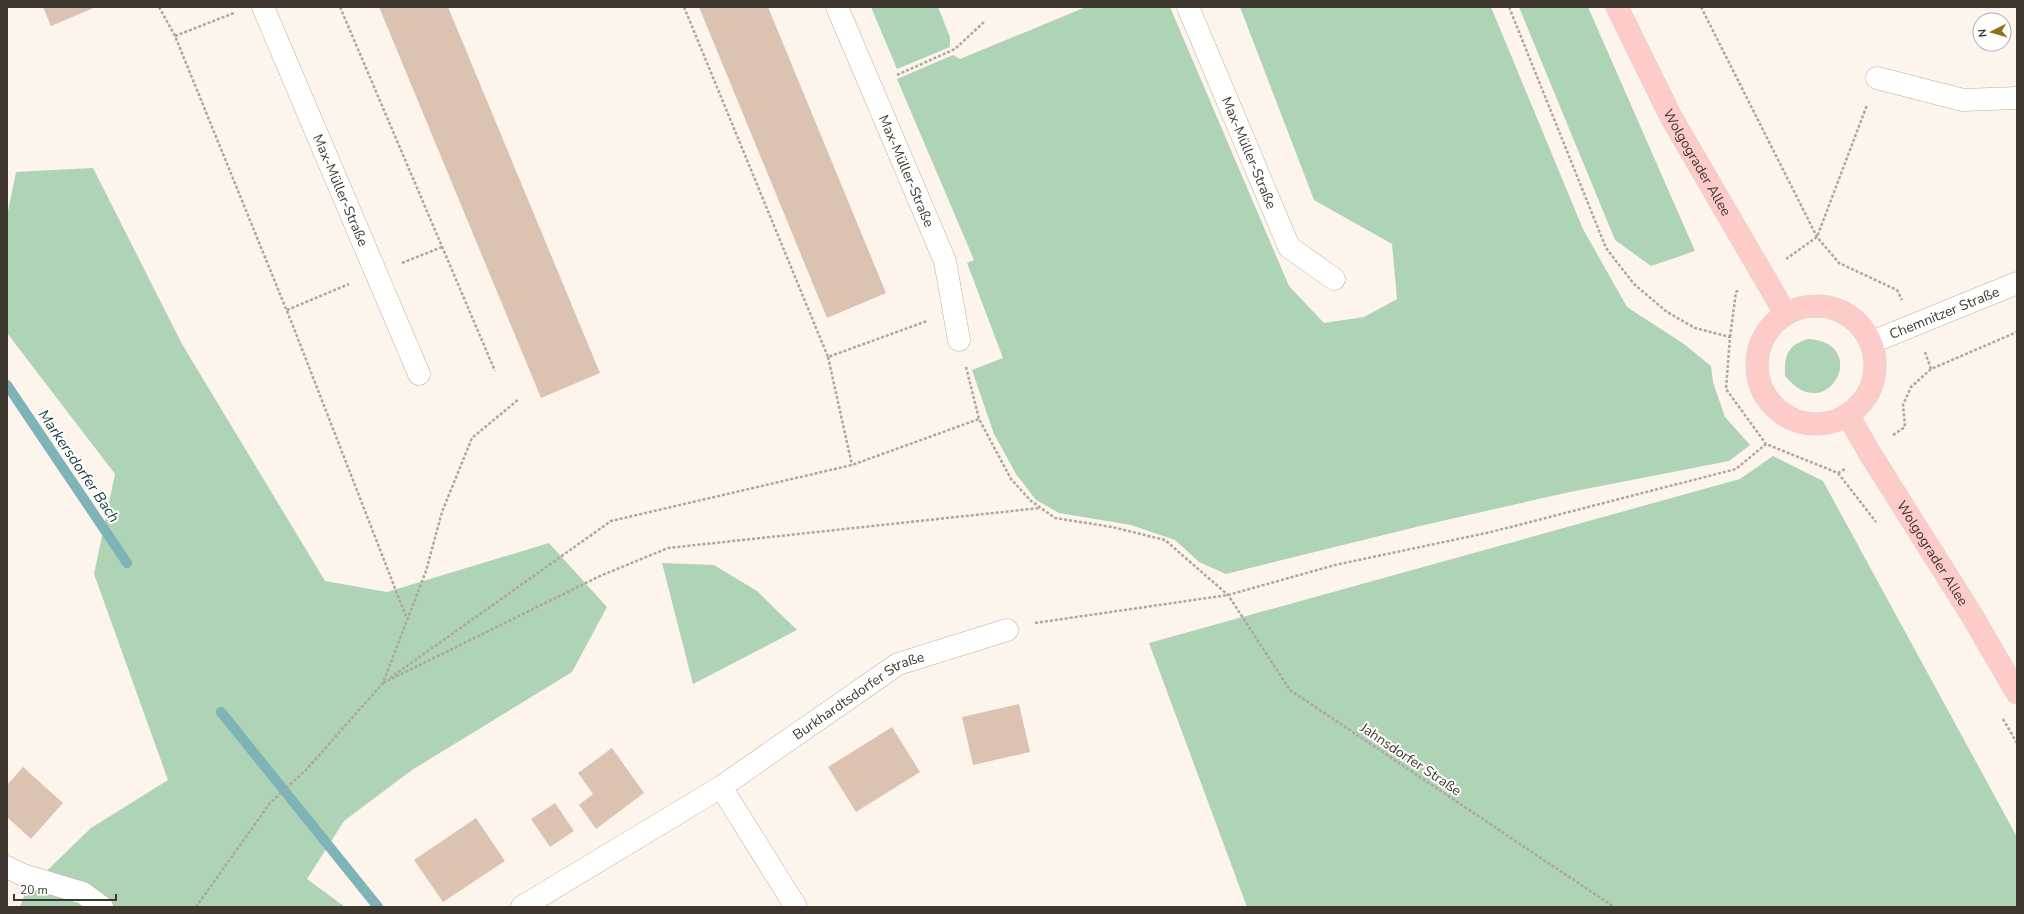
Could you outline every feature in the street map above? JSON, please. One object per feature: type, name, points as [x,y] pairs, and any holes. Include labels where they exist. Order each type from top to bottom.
[{"type":"main road","name":"Wolgograder Allee","points":[[1617,7],[1671,117],[1785,313]]},
{"type":"main road","points":[[1825,305],[1844,312],[1861,325],[1872,342],[1875,362],[1873,382],[1864,401],[1848,415],[1832,422],[1813,424],[1794,420],[1778,411],[1765,396],[1758,379],[1758,354],[1761,342],[1770,326],[1785,313],[1804,306],[1825,305]]},
{"type":"main road","name":"Wolgograder Allee","points":[[1848,415],[1869,452],[1972,614],[2017,693]]},
{"type":"street","name":"Max-Müller-Straße","points":[[263,7],[419,374]]},
{"type":"street","name":"Max-Müller-Straße","points":[[837,7],[945,261],[959,340]]},
{"type":"street","name":"Max-Müller-Straße","points":[[1188,7],[1289,247],[1334,279]]},
{"type":"street","points":[[1877,78],[1963,100],[2017,98]]},
{"type":"street","name":"Chemnitzer Straße","points":[[1872,342],[2017,283]]},
{"type":"street","name":"Burkhardtsdorfer Straße","points":[[522,907],[721,787],[898,664],[1007,630]]},
{"type":"street","points":[[721,787],[796,907]]},
{"type":"street","points":[[7,867],[23,875],[83,893],[102,907]]},
{"type":"path","points":[[159,7],[175,36],[287,310],[407,620]]},
{"type":"path","points":[[340,7],[495,371]]},
{"type":"path","points":[[684,7],[828,357],[852,465]]},
{"type":"path","points":[[1509,7],[1606,248],[1634,284],[1667,312],[1695,328],[1730,337],[1726,389],[1766,444],[1838,473],[1905,426],[1903,405],[1911,387],[1932,369],[2017,332]]},
{"type":"path","points":[[1701,7],[1817,237],[1839,263],[1897,290],[1914,325],[1932,369]]},
{"type":"path","points":[[175,36],[235,13]]},
{"type":"path","points":[[896,75],[955,49],[984,22]]},
{"type":"path","points":[[1817,237],[1877,78]]},
{"type":"path","points":[[287,310],[442,246]]},
{"type":"path","points":[[828,357],[954,312]]},
{"type":"path","name":"Jahnsdorfer Straße","points":[[959,340],[979,419],[1011,479],[1030,501],[1055,518],[1112,526],[1165,540],[1228,595],[1290,690],[1614,907]]},
{"type":"path","points":[[383,683],[426,572],[442,512],[472,438],[519,399]]},
{"type":"path","points":[[196,907],[270,803],[306,770],[383,683],[611,521],[852,465],[979,419]]},
{"type":"path","points":[[1007,630],[1033,623],[1228,595],[1335,565],[1491,532],[1736,469],[1766,444]]},
{"type":"path","points":[[383,683],[600,576],[668,548],[1040,508]]},
{"type":"green space","points":[[871,7],[938,7],[950,37],[950,47],[897,69]]},
{"type":"green space","points":[[1086,7],[1170,7],[1289,286],[1324,323],[1364,317],[1397,299],[1392,244],[1314,200],[1240,7],[1491,7],[1583,229],[1627,307],[1684,344],[1711,366],[1713,382],[1725,417],[1750,445],[1729,461],[1565,493],[1420,526],[1226,574],[1199,562],[1175,540],[1131,525],[1059,513],[1036,500],[1016,474],[994,434],[972,370],[1003,358],[967,263],[974,260],[897,79],[953,55],[960,59]]},
{"type":"green space","points":[[1519,7],[1588,7],[1695,251],[1651,266],[1615,240]]},
{"type":"green space","points":[[93,168],[182,344],[325,581],[387,592],[549,543],[607,607],[572,672],[412,770],[344,821],[307,879],[345,907],[20,907],[26,891],[91,828],[168,780],[94,574],[115,474],[7,333],[7,216],[16,172]]},
{"type":"green space","points":[[1808,339],[1827,344],[1837,354],[1840,366],[1837,378],[1828,388],[1816,393],[1801,390],[1785,376],[1785,362],[1789,352],[1796,344]]},
{"type":"green space","points":[[1773,456],[1823,481],[2017,837],[2017,907],[1247,907],[1149,643],[1740,479]]},
{"type":"green space","points":[[662,563],[714,565],[757,591],[797,630],[693,684]]},
{"type":"building","points":[[43,7],[96,7],[51,26]]},
{"type":"building","points":[[379,7],[448,7],[600,373],[541,398]]},
{"type":"building","points":[[699,7],[768,7],[886,293],[827,318]]},
{"type":"building","points":[[1019,704],[1030,752],[973,765],[962,717]]},
{"type":"building","points":[[892,727],[920,772],[856,812],[828,767]]},
{"type":"building","points":[[612,748],[644,793],[596,829],[579,805],[593,794],[578,773]]},
{"type":"building","points":[[23,767],[63,803],[31,839],[7,817],[7,785]]},
{"type":"building","points":[[555,803],[574,831],[550,847],[531,819]]},
{"type":"building","points":[[476,818],[505,861],[443,902],[414,860]]},
{"type":"waterway","name":"Markersdorfer Bach","points":[[7,385],[127,563]]},
{"type":"waterway","points":[[221,712],[378,907]]}]
